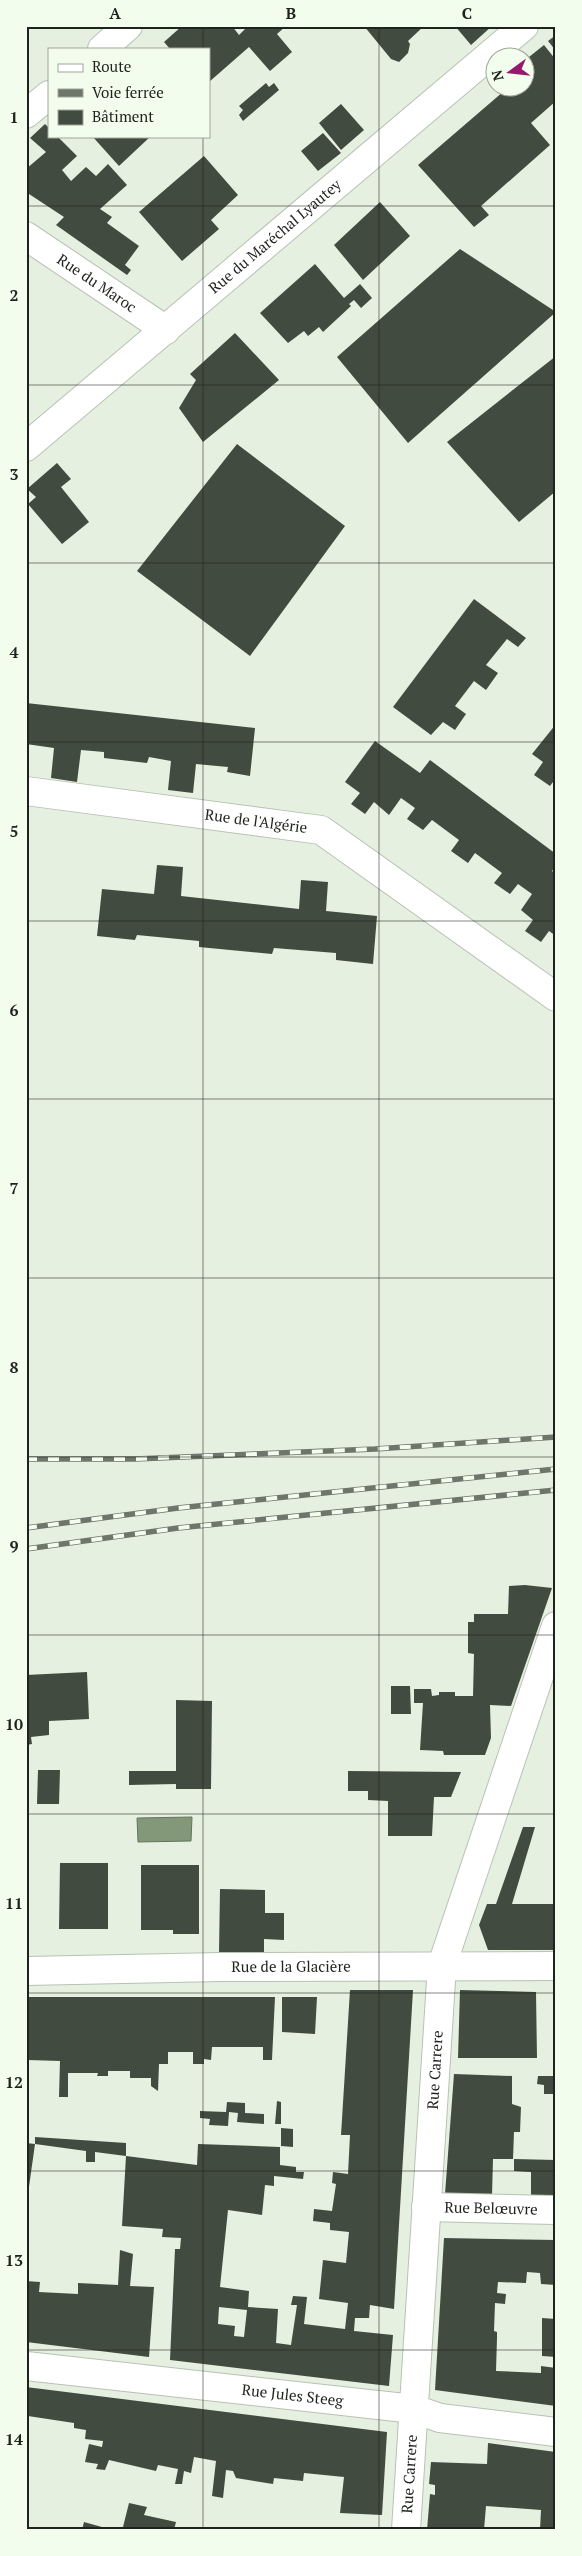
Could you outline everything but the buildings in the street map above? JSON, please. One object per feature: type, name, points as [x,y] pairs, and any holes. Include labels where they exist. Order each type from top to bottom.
[{"type":"street","points":[[103,48],[128,26]]},
{"type":"street","name":"Rue du Maréchal Lyautey","points":[[26,447],[524,26]]},
{"type":"street","points":[[26,114],[48,96]]},
{"type":"street","name":"Rue du Maroc","points":[[26,236],[166,330]]},
{"type":"street","name":"Rue de l'Algérie","points":[[26,791],[322,830],[556,997]]},
{"type":"street","name":"Rue Carrere","points":[[406,2530],[442,1965],[556,1626]]},
{"type":"street","name":"Rue de la Glacière","points":[[26,1971],[442,1965],[556,1966]]},
{"type":"street","name":"Rue Belœuvre","points":[[426,2206],[556,2210]]},
{"type":"street","name":"Rue Jules Steeg","points":[[26,2366],[414,2409],[440,2418],[556,2432]]},
{"type":"shaded area","points":[[192,1817],[191,1841],[138,1842],[137,1818]]},
{"type":"railway","points":[[26,1459],[135,1459],[375,1449],[556,1437]]},
{"type":"railway","points":[[26,1528],[178,1508],[556,1469]]},
{"type":"railway","points":[[26,1549],[178,1528],[556,1490]]}]
